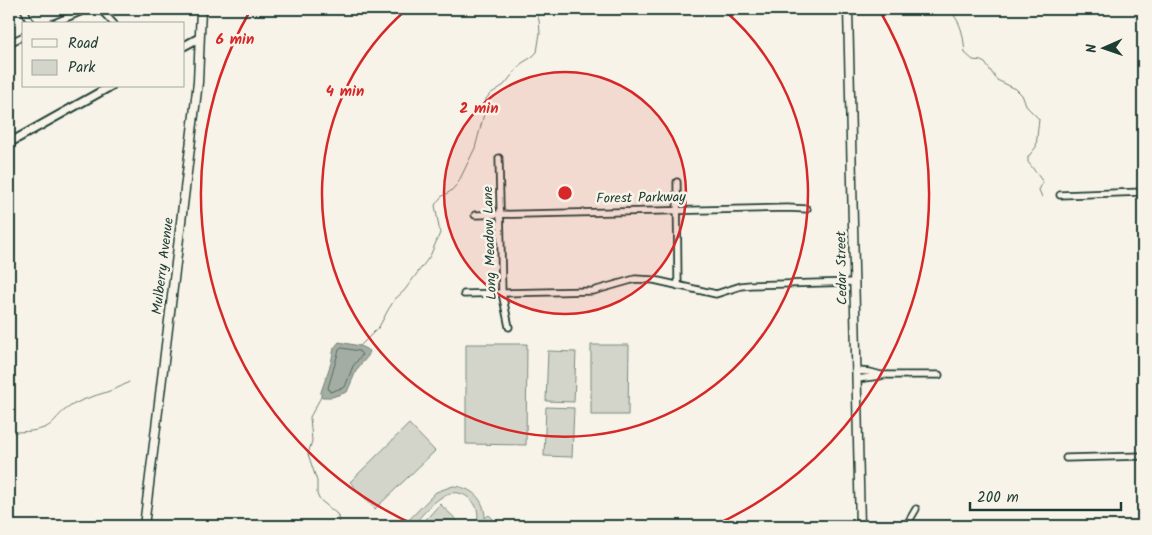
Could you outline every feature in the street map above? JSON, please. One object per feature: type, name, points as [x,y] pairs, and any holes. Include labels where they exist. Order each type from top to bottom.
[{"type":"main road","name":"Mulberry Avenue","points":[[144,526],[198,82],[201,9]]},
{"type":"main road","name":"Cedar Street","points":[[848,9],[860,526]]},
{"type":"street","points":[[24,9],[30,22]]},
{"type":"street","points":[[57,22],[87,9]]},
{"type":"street","points":[[94,9],[103,12],[112,22]]},
{"type":"street","points":[[9,43],[22,37]]},
{"type":"street","points":[[185,45],[199,38]]},
{"type":"street","points":[[9,142],[107,88]]},
{"type":"street","name":"Long Meadow Lane","points":[[499,158],[502,293],[509,327]]},
{"type":"street","points":[[677,182],[678,286]]},
{"type":"street","points":[[1060,195],[1143,192]]},
{"type":"street","name":"Forest Parkway","points":[[475,215],[807,209]]},
{"type":"street","points":[[464,294],[593,291],[635,278],[654,280],[716,294],[750,284],[855,282]]},
{"type":"street","points":[[857,375],[870,372],[881,375],[939,375]]},
{"type":"street","points":[[1066,458],[1143,456]]},
{"type":"street","points":[[906,526],[916,509]]},
{"type":"green space","points":[[466,344],[527,344],[526,445],[466,444]]},
{"type":"green space","points":[[591,345],[629,345],[628,415],[591,415]]},
{"type":"green space","points":[[548,351],[576,352],[574,402],[546,401]]},
{"type":"green space","points":[[546,407],[574,408],[572,457],[544,456]]},
{"type":"green space","points":[[409,424],[435,451],[375,509],[350,482]]},
{"type":"green space","points":[[453,486],[466,489],[476,495],[483,505],[485,518],[489,515],[493,519],[487,526],[476,526],[478,513],[476,507],[472,501],[463,495],[455,493],[447,494],[439,499],[412,526],[403,526],[436,492]]},
{"type":"green space","points":[[440,504],[463,526],[420,526]]},
{"type":"water","points":[[339,342],[360,346],[370,351],[357,369],[347,392],[332,397],[321,397],[334,348]]},
{"type":"waterway","points":[[360,346],[379,327],[395,299],[404,291],[430,256],[440,233],[435,205],[441,197],[451,191],[458,183],[475,148],[486,99],[504,85],[522,63],[537,52],[540,33],[539,20],[535,9]]},
{"type":"waterway","points":[[949,9],[957,19],[961,29],[965,53],[973,60],[985,63],[997,80],[1016,89],[1022,95],[1027,107],[1039,119],[1036,147],[1028,157],[1028,162],[1043,182],[1039,190],[1042,197]]},
{"type":"waterway","points":[[9,432],[31,431],[44,428],[72,405],[129,382]]},
{"type":"waterway","points":[[321,397],[310,417],[312,441],[308,454],[317,481],[319,499],[337,514],[341,526]]}]
